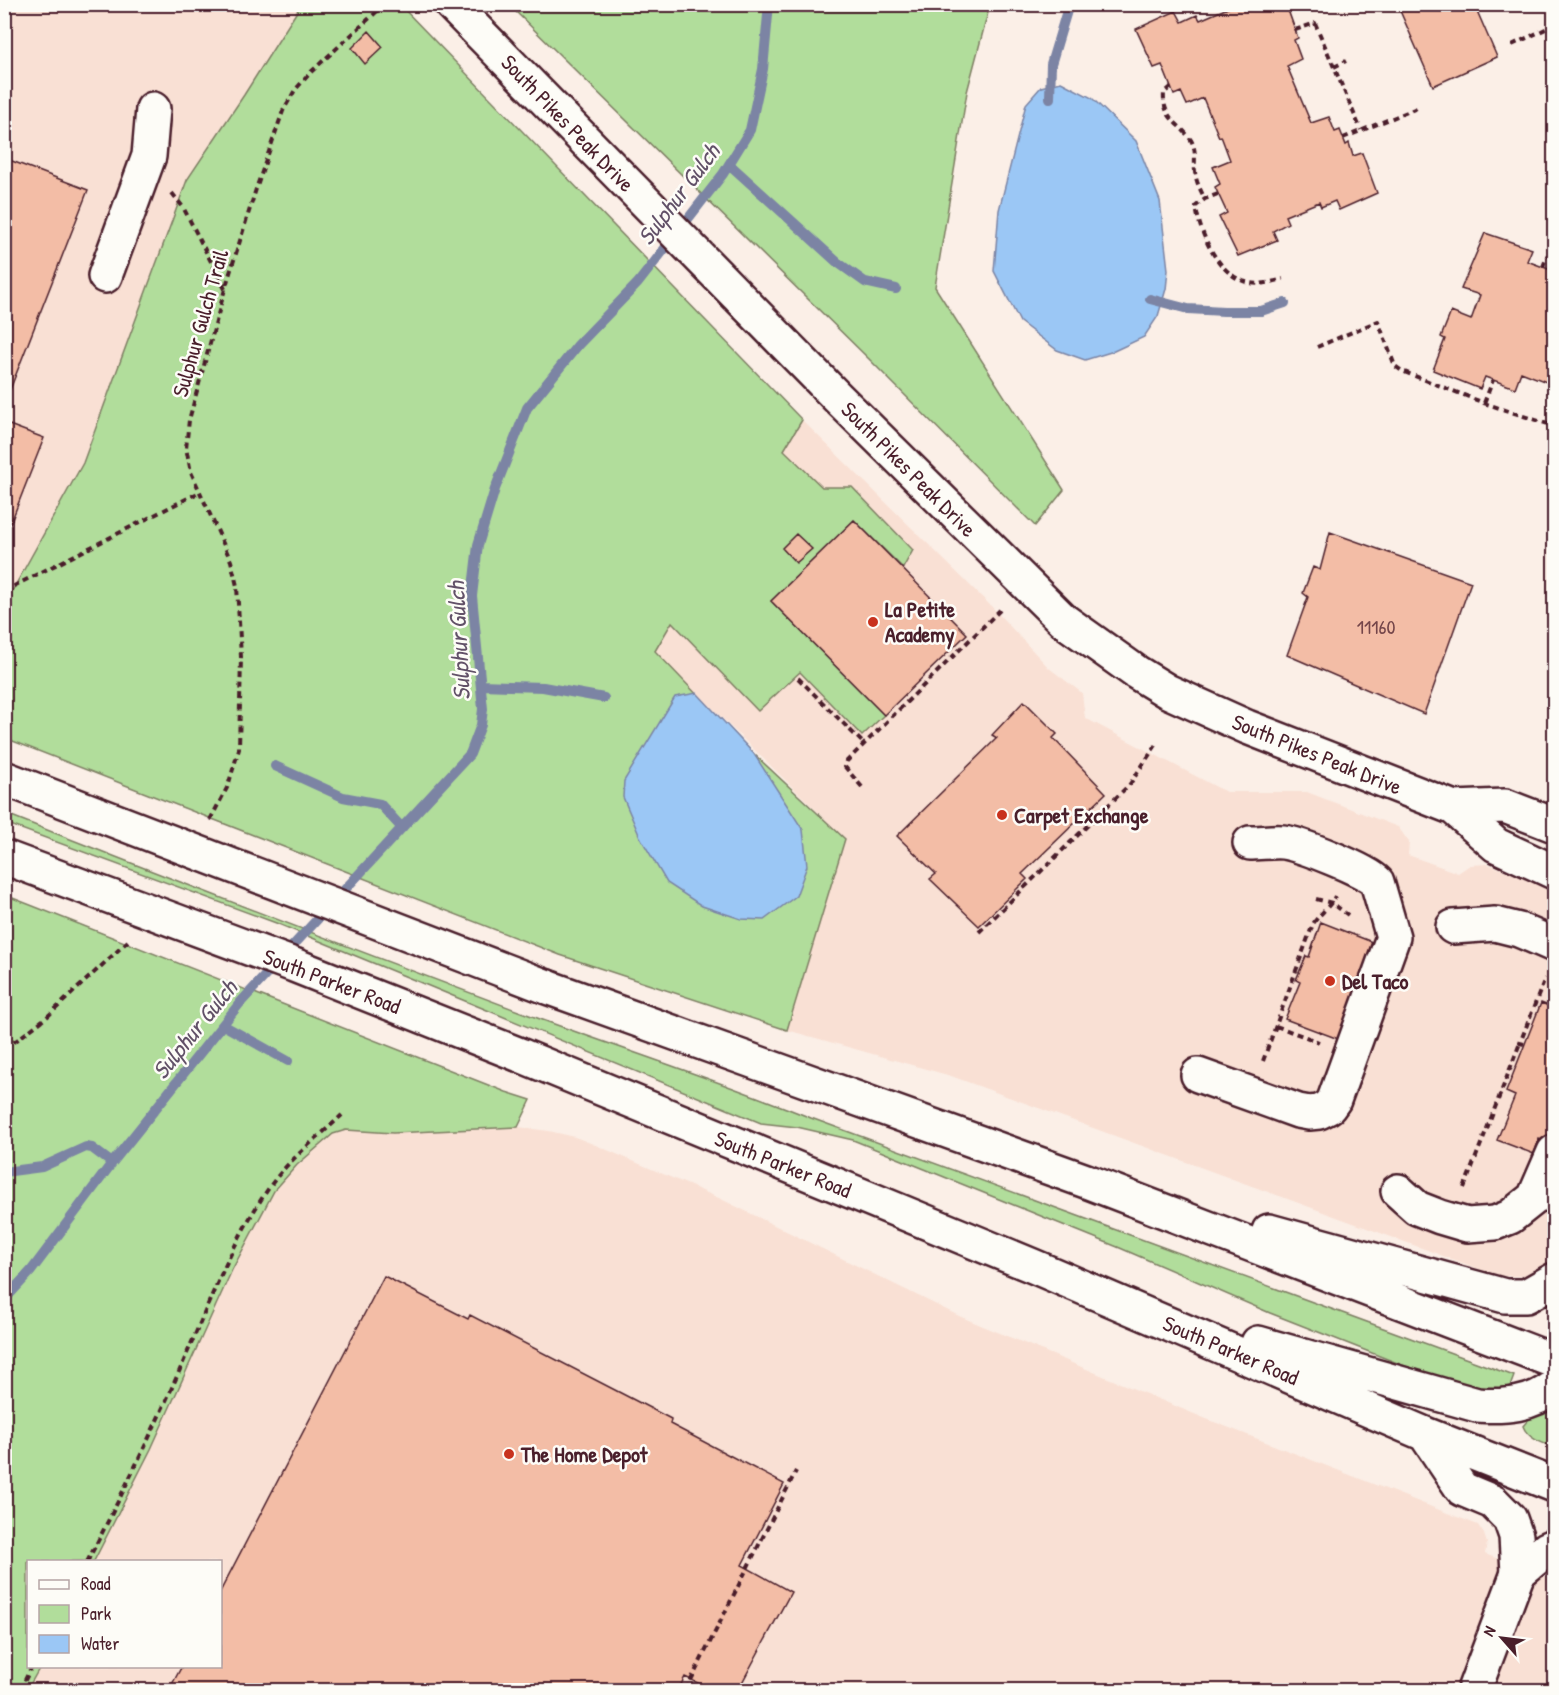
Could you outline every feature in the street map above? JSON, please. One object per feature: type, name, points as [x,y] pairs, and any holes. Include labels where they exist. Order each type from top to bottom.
[{"type":"main road","name":"South Pikes Peak Drive","points":[[451,4],[837,397],[1063,620],[1167,691],[1198,706],[1455,808],[1496,845],[1554,872]]},
{"type":"main road","points":[[105,276],[149,156],[153,109]]},
{"type":"main road","points":[[4,778],[547,987],[1086,1181],[1554,1361]]},
{"type":"main road","name":"South Pikes Peak Drive","points":[[1455,808],[1505,806],[1554,825]]},
{"type":"main road","points":[[1198,1075],[1298,1112],[1319,1112],[1329,1107],[1342,1082],[1393,937],[1377,882],[1372,876],[1284,842],[1250,843]]},
{"type":"main road","name":"South Parker Road","points":[[4,857],[294,965],[520,1055],[1126,1305],[1425,1434],[1554,1485]]},
{"type":"main road","points":[[1453,927],[1495,924],[1519,930],[1552,959]]},
{"type":"main road","points":[[1398,1191],[1417,1208],[1440,1217],[1467,1225],[1495,1223],[1510,1217],[1534,1198],[1554,1152]]},
{"type":"main road","points":[[1086,1181],[1505,1296],[1526,1296],[1554,1280]]},
{"type":"main road","points":[[1126,1305],[1477,1405],[1501,1407],[1518,1405],[1543,1395],[1554,1387]]},
{"type":"main road","points":[[1425,1434],[1462,1489],[1493,1502],[1510,1519],[1516,1536],[1518,1573],[1474,1690]]},
{"type":"main road","points":[[1518,1573],[1547,1549],[1554,1546]]},
{"type":"path","name":"Sulphur Gulch Trail","points":[[241,689],[237,586],[231,561],[190,472],[186,448],[189,420],[225,289],[284,111],[295,90],[385,4]]},
{"type":"path","points":[[1295,30],[1315,23],[1361,130]]},
{"type":"path","points":[[1512,45],[1554,25]]},
{"type":"path","points":[[1334,67],[1346,61]]},
{"type":"path","points":[[1172,87],[1164,93],[1163,99],[1171,120],[1190,139],[1195,150],[1195,171],[1205,199]]},
{"type":"path","points":[[1343,138],[1417,108]]},
{"type":"path","points":[[170,190],[183,207],[225,289]]},
{"type":"path","points":[[1218,194],[1205,199],[1196,206],[1212,252],[1219,263],[1246,282],[1263,283],[1284,279]]},
{"type":"path","points":[[1543,267],[1547,256],[1554,258]]},
{"type":"path","points":[[1317,346],[1378,321],[1395,366],[1402,371],[1484,403],[1554,426]]},
{"type":"path","points":[[1484,403],[1493,380]]},
{"type":"path","points":[[4,591],[200,492]]},
{"type":"path","points":[[862,788],[845,767],[847,761],[1000,610]]},
{"type":"path","points":[[933,667],[938,672]]},
{"type":"path","points":[[798,678],[864,744]]},
{"type":"path","points":[[979,932],[1130,784],[1158,742]]},
{"type":"path","points":[[1262,1063],[1312,924],[1332,903],[1336,894]]},
{"type":"path","points":[[1316,899],[1332,903],[1352,917]]},
{"type":"path","points":[[1463,1189],[1522,1044],[1552,959]]},
{"type":"path","points":[[1276,1026],[1324,1044]]},
{"type":"path","points":[[88,1560],[147,1443],[222,1276],[263,1197],[271,1184],[292,1161],[342,1115]]},
{"type":"path","points":[[686,1690],[796,1471]]},
{"type":"path","points":[[20,1690],[31,1668]]},
{"type":"shaded area","points":[[5,5],[301,5],[187,180],[83,463],[5,604]]},
{"type":"shaded area","points":[[802,420],[990,605],[1049,668],[1082,693],[1085,718],[1226,792],[1307,792],[1398,827],[1409,842],[1408,855],[1458,873],[1470,865],[1488,864],[1554,889],[1554,1262],[1535,1273],[1521,1276],[1498,1276],[951,1076],[787,1030],[845,839],[654,651]]},
{"type":"shaded area","points":[[518,1127],[575,1137],[721,1199],[959,1316],[1204,1418],[1478,1525],[1487,1543],[1485,1554],[1554,1580],[1554,1690],[27,1690],[39,1668],[222,1668],[222,1560],[95,1560],[151,1449],[232,1270],[274,1191],[297,1165],[333,1134],[346,1130],[393,1133]]},
{"type":"green space","points":[[301,5],[400,5],[802,420],[784,450],[822,487],[852,487],[913,550],[903,568],[854,520],[771,601],[884,715],[862,736],[800,672],[758,711],[672,622],[655,651],[754,754],[845,839],[787,1030],[560,955],[5,738],[5,604],[83,463],[187,180]]},
{"type":"green space","points":[[509,5],[990,5],[967,92],[935,287],[1064,490],[1035,526],[870,360]]},
{"type":"green space","points":[[4,813],[521,1012],[1514,1376],[1508,1392],[1466,1390],[1270,1313],[1120,1248],[853,1140],[797,1127],[761,1123],[276,923],[5,823]]},
{"type":"green space","points":[[5,895],[531,1100],[518,1127],[393,1133],[346,1130],[333,1134],[297,1165],[274,1191],[232,1270],[151,1449],[95,1560],[27,1560],[27,1668],[39,1668],[27,1690],[4,1690]]},
{"type":"green space","points":[[1554,1408],[1554,1447],[1532,1437],[1523,1426],[1528,1420]]},
{"type":"water","points":[[1061,82],[1092,98],[1136,141],[1160,201],[1168,270],[1166,289],[1158,316],[1144,337],[1114,351],[1085,360],[1057,350],[1020,322],[994,271],[999,210],[1026,104],[1041,87]]},
{"type":"water","points":[[697,693],[754,754],[803,830],[807,866],[796,896],[764,920],[741,919],[702,906],[667,883],[640,837],[623,797],[624,781],[675,697]]},
{"type":"building","points":[[1229,4],[1294,4],[1295,6],[1288,10],[1298,38],[1294,40],[1301,59],[1287,66],[1311,123],[1329,117],[1335,132],[1340,130],[1346,145],[1349,143],[1353,156],[1362,153],[1377,193],[1339,210],[1335,201],[1321,207],[1319,202],[1285,216],[1288,223],[1273,231],[1277,240],[1238,256],[1219,217],[1227,213],[1215,187],[1220,184],[1213,167],[1230,160],[1221,136],[1219,137],[1203,98],[1187,105],[1181,92],[1174,95],[1162,65],[1154,68],[1136,29],[1176,11],[1182,22],[1197,15],[1200,20],[1230,7]]},
{"type":"building","points":[[1397,4],[1474,4],[1497,57],[1433,86]]},
{"type":"building","points":[[369,31],[383,47],[365,64],[352,48]]},
{"type":"building","points":[[4,158],[88,190],[4,405]]},
{"type":"building","points":[[1485,233],[1532,249],[1527,261],[1554,271],[1554,385],[1521,372],[1515,388],[1485,377],[1480,389],[1433,370],[1445,339],[1441,337],[1451,312],[1471,320],[1480,295],[1461,289]]},
{"type":"building","points":[[4,423],[44,438],[4,540]]},
{"type":"building","name":"La Petite Academy","points":[[854,520],[967,634],[884,715],[771,601]]},
{"type":"building","points":[[1330,532],[1471,582],[1424,714],[1287,655],[1308,597],[1303,593],[1313,567],[1320,570]]},
{"type":"building","points":[[796,534],[812,549],[796,563],[782,548]]},
{"type":"building","name":"Carpet Exchange","points":[[1024,701],[1057,734],[1053,738],[1106,793],[1022,874],[1027,879],[979,926],[930,879],[936,874],[897,836],[997,738],[992,735]]},
{"type":"building","name":"Del Taco","points":[[1321,922],[1377,944],[1341,1040],[1285,1019],[1300,982],[1296,980],[1306,956],[1309,957]]},
{"type":"building","points":[[1541,1003],[1554,1008],[1554,1123],[1546,1142],[1539,1139],[1534,1154],[1497,1140],[1515,1096],[1506,1092]]},
{"type":"building","name":"The Home Depot","points":[[384,1276],[468,1319],[470,1315],[671,1419],[670,1424],[784,1484],[742,1565],[791,1592],[738,1690],[713,1690],[685,1677],[678,1690],[169,1690],[181,1668],[222,1668],[222,1588]]},
{"type":"waterway","name":"Sulphur Gulch","points":[[4,1300],[31,1271],[112,1163],[240,1003],[470,754],[481,725],[483,709],[472,596],[478,545],[495,489],[527,408],[578,345],[638,283],[723,174],[750,130],[763,69],[769,4]]},
{"type":"waterway","points":[[1050,98],[1051,64],[1069,4]]},
{"type":"waterway","points":[[729,164],[837,262],[865,282],[896,289]]},
{"type":"waterway","points":[[1150,299],[1188,309],[1224,311],[1261,311],[1285,303]]},
{"type":"waterway","points":[[481,685],[543,687],[604,698]]},
{"type":"waterway","points":[[275,766],[343,797],[380,804],[402,828]]},
{"type":"waterway","points":[[223,1025],[288,1061]]},
{"type":"waterway","points":[[4,1172],[42,1167],[86,1147],[92,1148],[112,1163]]},
{"type":"place","name":"La Petite Academy","points":[[873,622]]},
{"type":"place","name":"Carpet Exchange","points":[[1002,815]]},
{"type":"place","name":"Del Taco","points":[[1330,981]]},
{"type":"place","name":"The Home Depot","points":[[509,1454]]}]
